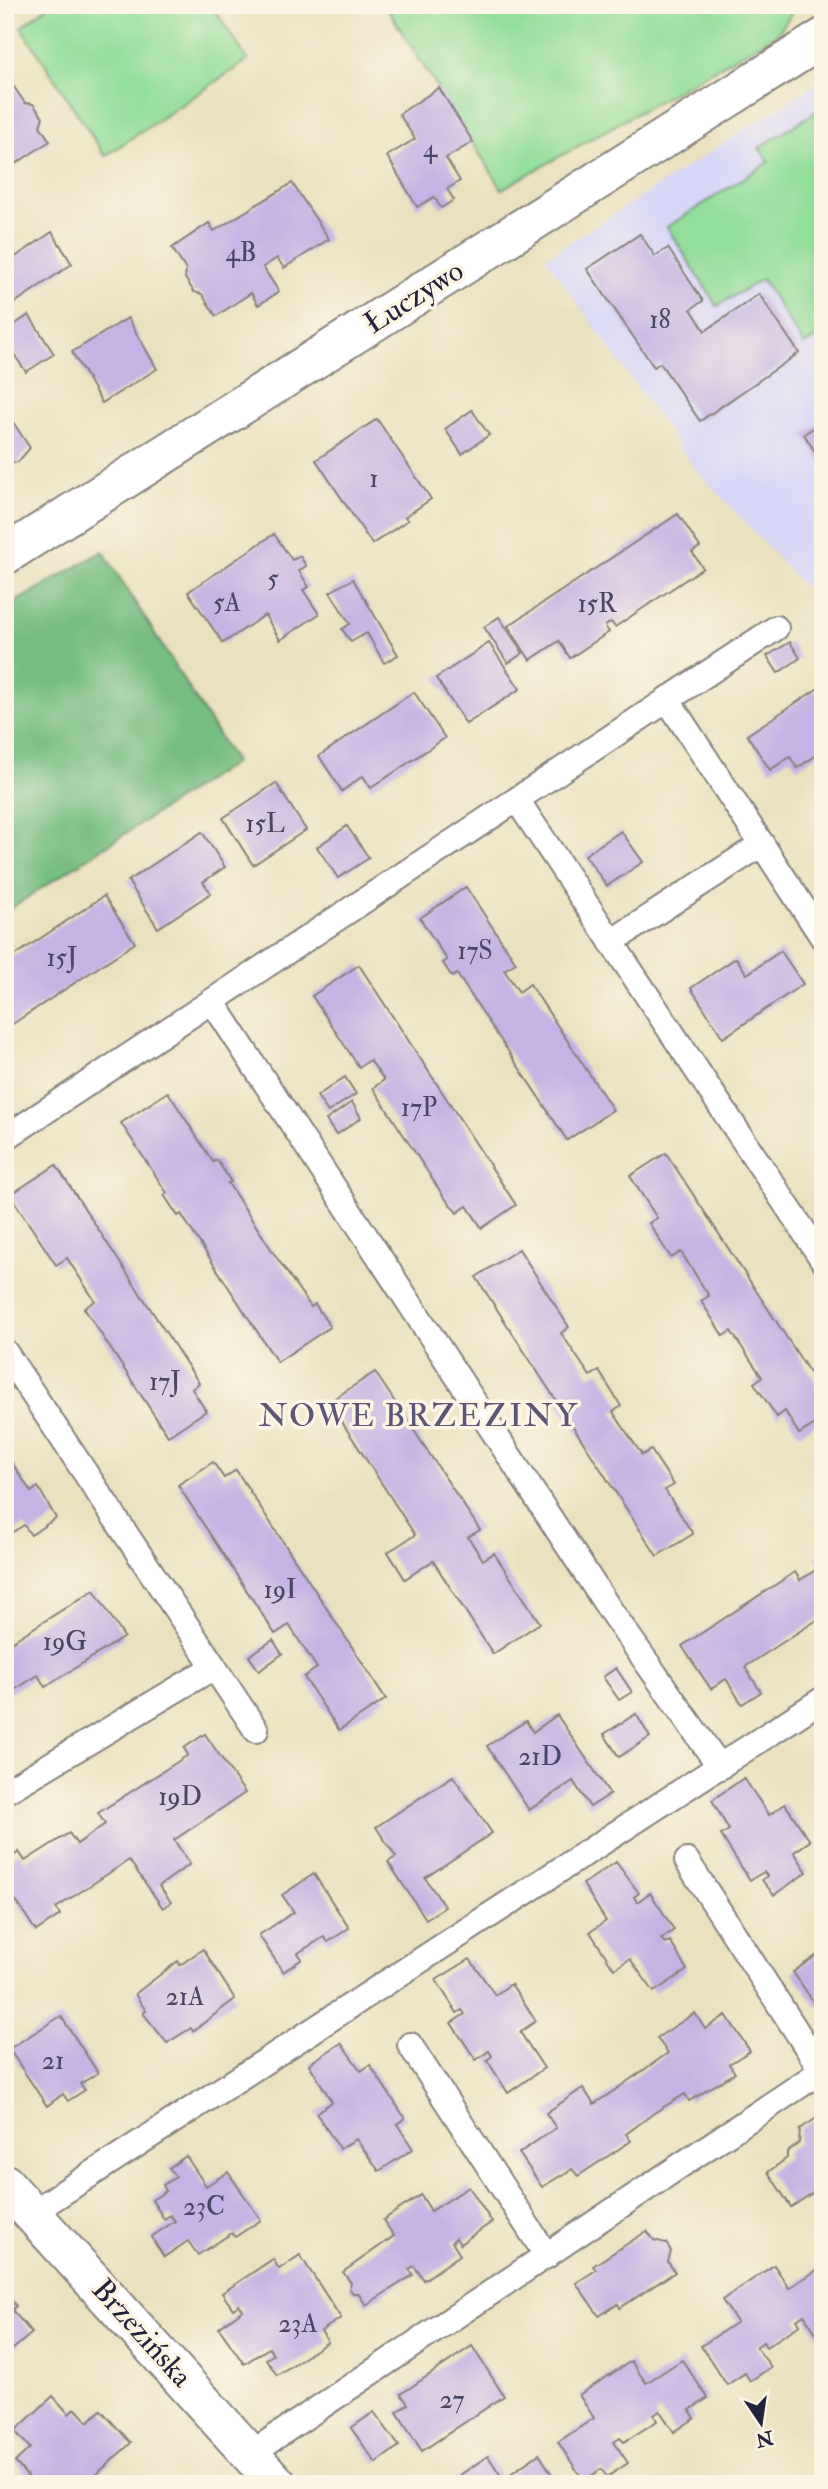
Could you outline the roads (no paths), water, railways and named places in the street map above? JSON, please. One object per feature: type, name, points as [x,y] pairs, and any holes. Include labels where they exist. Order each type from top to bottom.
[{"type":"street","name":"Łuczywo","points":[[5,555],[823,38]]},
{"type":"street","name":"Brzezińska","points":[[5,2184],[276,2484]]},
{"type":"lane","points":[[5,1138],[776,628]]},
{"type":"lane","points":[[667,699],[823,938]]},
{"type":"lane","points":[[517,800],[821,1253]]},
{"type":"lane","points":[[611,942],[762,844]]},
{"type":"lane","points":[[212,1001],[610,1610],[720,1766]]},
{"type":"lane","points":[[5,1352],[256,1730]]},
{"type":"lane","points":[[8,1790],[214,1667]]},
{"type":"lane","points":[[33,2212],[823,1699]]},
{"type":"lane","points":[[250,2454],[822,2071],[687,1861]]},
{"type":"lane","points":[[410,2045],[547,2256]]},
{"type":"district","name":"NOWE BRZEZINY","points":[[419,1416]]}]
